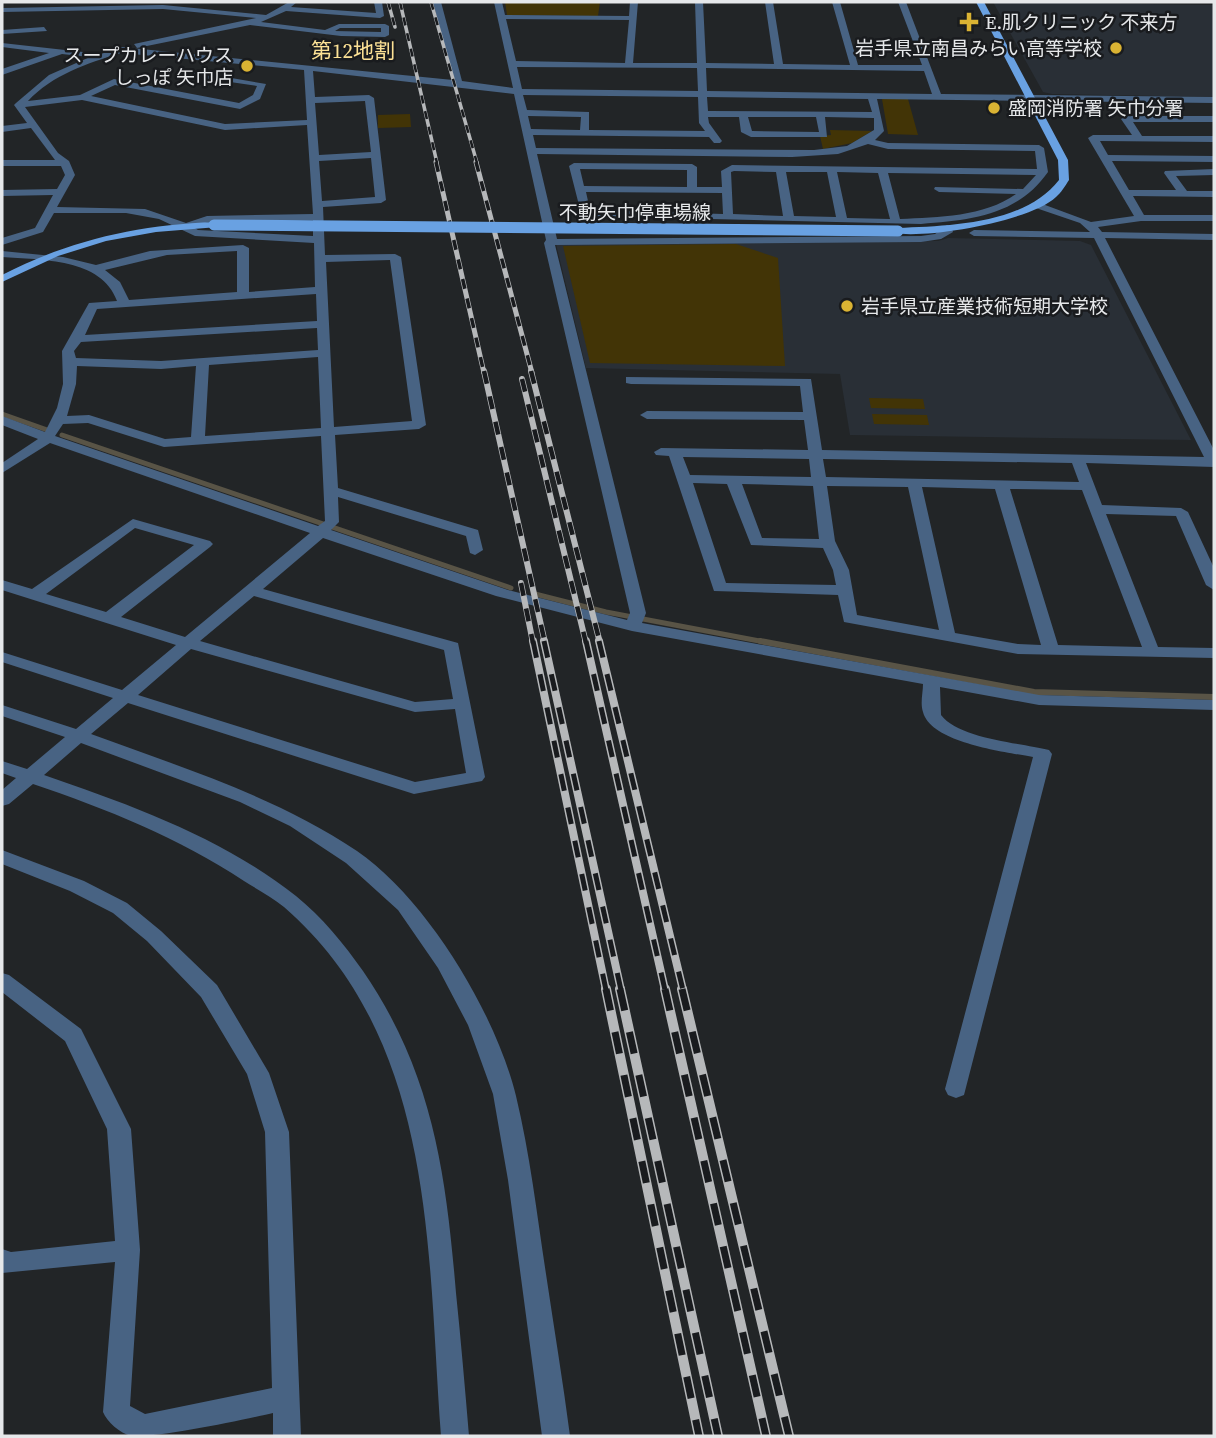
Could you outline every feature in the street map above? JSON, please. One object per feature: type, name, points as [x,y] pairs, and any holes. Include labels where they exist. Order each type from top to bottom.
[{"type":"main road","name":"不動矢巾停車場線","points":[[2,279],[43,256],[93,239],[186,226],[947,228],[1000,219],[1037,205],[1060,186],[1066,170],[981,2]]},
{"type":"street","points":[[204,10],[222,2]]},
{"type":"street","points":[[17,107],[31,91],[48,79],[87,62],[100,61],[121,50],[247,23],[284,9],[293,2]]},
{"type":"street","points":[[284,9],[380,16],[378,2]]},
{"type":"street","points":[[437,2],[458,84]]},
{"type":"street","points":[[498,2],[534,151],[552,242],[549,243],[635,620]]},
{"type":"street","points":[[629,65],[634,2]]},
{"type":"street","points":[[699,2],[702,114],[705,127],[719,144],[723,165],[727,169],[728,218]]},
{"type":"street","points":[[769,2],[779,67]]},
{"type":"street","points":[[836,2],[855,68]]},
{"type":"street","points":[[902,2],[938,97]]},
{"type":"street","points":[[154,14],[165,4]]},
{"type":"street","points":[[2,6],[165,4],[265,17]]},
{"type":"street","points":[[500,17],[634,18]]},
{"type":"street","points":[[247,23],[326,32],[385,34],[385,26],[339,26],[326,32]]},
{"type":"street","points":[[2,32],[44,29]]},
{"type":"street","points":[[2,45],[63,51],[100,61]]},
{"type":"street","points":[[121,50],[308,67],[520,92],[1214,100]]},
{"type":"street","points":[[2,72],[63,51]]},
{"type":"street","points":[[175,77],[215,58]]},
{"type":"street","points":[[512,64],[926,68]]},
{"type":"street","points":[[2,800],[324,528],[330,490],[315,158],[308,67]]},
{"type":"street","points":[[17,107],[82,97],[114,82],[240,106],[257,97],[261,84],[185,73]]},
{"type":"street","points":[[125,74],[161,80],[150,88]]},
{"type":"street","points":[[534,151],[811,153],[843,149],[867,141],[879,131],[878,115],[872,96]]},
{"type":"street","points":[[82,97],[225,127],[313,122]]},
{"type":"street","points":[[311,100],[369,98],[381,200],[317,204]]},
{"type":"street","points":[[2,242],[39,230],[70,175],[65,163],[55,155],[34,125],[17,107]]},
{"type":"street","points":[[525,113],[586,114],[584,133]]},
{"type":"street","points":[[702,114],[878,115]]},
{"type":"street","points":[[743,114],[746,132],[751,134],[824,135],[820,115]]},
{"type":"street","points":[[1139,138],[1126,119],[1214,119]]},
{"type":"street","points":[[2,129],[34,125]]},
{"type":"street","points":[[529,132],[712,134]]},
{"type":"street","points":[[1141,218],[1093,138],[1214,139]]},
{"type":"street","points":[[692,189],[692,167],[574,166],[586,214],[842,221],[897,227],[957,217],[998,206],[1033,188],[1043,172],[1039,148],[888,146],[867,141]]},
{"type":"street","points":[[631,152],[631,167]]},
{"type":"street","points":[[315,158],[376,155]]},
{"type":"street","points":[[1105,158],[1214,159]]},
{"type":"street","points":[[2,163],[65,163]]},
{"type":"street","points":[[727,169],[780,167],[1043,172]]},
{"type":"street","points":[[780,167],[789,219]]},
{"type":"street","points":[[831,169],[842,221]]},
{"type":"street","points":[[882,169],[897,227]]},
{"type":"street","points":[[933,170],[943,199],[957,217]]},
{"type":"street","points":[[1184,194],[1170,173],[1214,172]]},
{"type":"street","points":[[580,189],[727,190]]},
{"type":"street","points":[[943,199],[1011,190],[1026,193]]},
{"type":"street","points":[[2,193],[61,192]]},
{"type":"street","points":[[1126,193],[1214,194]]},
{"type":"street","points":[[1037,205],[1095,230],[1141,218],[1214,218]]},
{"type":"street","points":[[51,209],[143,211],[186,226],[195,233],[318,240]]},
{"type":"street","points":[[186,226],[207,219],[317,217]]},
{"type":"street","points":[[552,242],[922,239],[937,237],[948,232],[947,228]]},
{"type":"street","points":[[844,590],[720,589],[683,479],[668,452],[1214,462],[1095,230]]},
{"type":"street","points":[[974,233],[1095,230],[1214,237]]},
{"type":"street","points":[[93,270],[128,257],[155,252],[243,248],[243,296]]},
{"type":"street","points":[[2,254],[43,256],[93,270],[115,282],[124,304]]},
{"type":"street","points":[[2,469],[51,430],[89,419],[164,443],[419,425],[395,257],[319,259]]},
{"type":"street","points":[[51,430],[66,403],[72,362],[68,351],[77,340],[93,306],[320,290]]},
{"type":"street","points":[[77,340],[321,324]]},
{"type":"street","points":[[72,362],[137,365],[323,353]]},
{"type":"street","points":[[198,440],[203,362]]},
{"type":"street","points":[[631,380],[806,382],[828,544],[841,570],[850,619],[1018,649],[1214,653]]},
{"type":"street","points":[[647,415],[810,416]]},
{"type":"street","points":[[2,421],[51,430],[502,593],[932,682],[1039,700],[1214,705]]},
{"type":"street","points":[[1077,459],[1152,652]]},
{"type":"street","points":[[683,479],[1087,486]]},
{"type":"street","points":[[733,480],[757,542],[828,544]]},
{"type":"street","points":[[914,483],[948,636]]},
{"type":"street","points":[[1002,484],[1051,650]]},
{"type":"street","points":[[330,490],[473,533],[475,550]]},
{"type":"street","points":[[1097,509],[1181,512],[1214,584]]},
{"type":"street","points":[[34,595],[133,523],[205,544],[109,618]]},
{"type":"street","points":[[2,585],[188,643],[415,707],[462,703]]},
{"type":"street","points":[[2,657],[414,788],[475,777],[452,648],[250,590]]},
{"type":"street","points":[[932,682],[932,714],[939,726],[956,734],[1043,754],[956,1089]]},
{"type":"street","points":[[2,710],[247,798],[297,822],[353,858],[405,905],[446,964],[479,1025],[504,1094],[520,1180],[556,1436]]},
{"type":"street","points":[[2,767],[159,825],[231,861],[293,904],[345,961],[379,1013],[411,1084],[431,1170],[455,1436]]},
{"type":"street","points":[[2,857],[76,886],[109,903],[153,936],[209,991],[258,1073],[277,1132],[287,1436]]},
{"type":"street","points":[[2,981],[73,1035],[119,1129],[128,1250],[116,1412],[142,1428],[286,1398]]},
{"type":"street","points":[[2,1260],[6,1264],[128,1250]]},
{"type":"shaded area","points":[[505,2],[600,2],[598,16],[507,15]]},
{"type":"shaded area","name":"岩手県立南昌みらい高等学校","points":[[993,2],[1214,5],[1214,97],[1043,92]]},
{"type":"shaded area","points":[[882,99],[908,99],[918,135],[888,134]]},
{"type":"shaded area","points":[[410,114],[411,127],[378,128],[378,115]]},
{"type":"shaded area","points":[[830,130],[872,131],[852,143],[823,149],[820,136],[831,135]]},
{"type":"shaded area","name":"岩手県立産業技術短期大学校","points":[[948,238],[1080,241],[1091,245],[1191,440],[850,435],[840,374],[586,368],[556,244],[938,241]]},
{"type":"shaded area","points":[[736,244],[778,258],[785,366],[590,363],[563,246]]},
{"type":"shaded area","points":[[869,398],[923,399],[925,409],[871,408]]},
{"type":"shaded area","points":[[872,414],[927,415],[929,425],[874,424]]},
{"type":"waterway","points":[[2,414],[53,432]]},
{"type":"waterway","points":[[62,435],[511,588]]},
{"type":"waterway","points":[[535,594],[606,612],[770,643]]},
{"type":"waterway","points":[[760,641],[1034,692],[1214,697]]},
{"type":"railway","points":[[388,2],[395,27]]},
{"type":"railway","points":[[400,2],[437,163]]},
{"type":"railway","points":[[431,2],[477,163]]},
{"type":"railway","points":[[436,162],[484,373]]},
{"type":"railway","points":[[476,162],[532,373]]},
{"type":"railway","points":[[484,371],[545,643]]},
{"type":"railway","points":[[531,371],[600,643]]},
{"type":"railway","points":[[522,379],[586,643]]},
{"type":"railway","points":[[521,583],[533,643]]},
{"type":"railway","points":[[533,641],[606,990]]},
{"type":"railway","points":[[544,641],[621,990]]},
{"type":"railway","points":[[586,641],[665,990]]},
{"type":"railway","points":[[599,641],[683,990]]},
{"type":"railway","points":[[606,989],[699,1436]]},
{"type":"railway","points":[[620,989],[718,1436]]},
{"type":"railway","points":[[665,989],[766,1436]]},
{"type":"railway","points":[[682,989],[789,1436]]},
{"type":"place","name":"E.肌クリニック 不来方","points":[[969,22]]},
{"type":"place","name":"岩手県立南昌みらい高等学校","points":[[1116,48]]},
{"type":"place","name":"スープカレーハウス しっぽ 矢巾店","points":[[247,66]]},
{"type":"place","name":"盛岡消防署 矢巾分署","points":[[994,108]]},
{"type":"place","name":"岩手県立産業技術短期大学校","points":[[847,306]]},
{"type":"district","name":"第12地割","points":[[353,51]]}]
